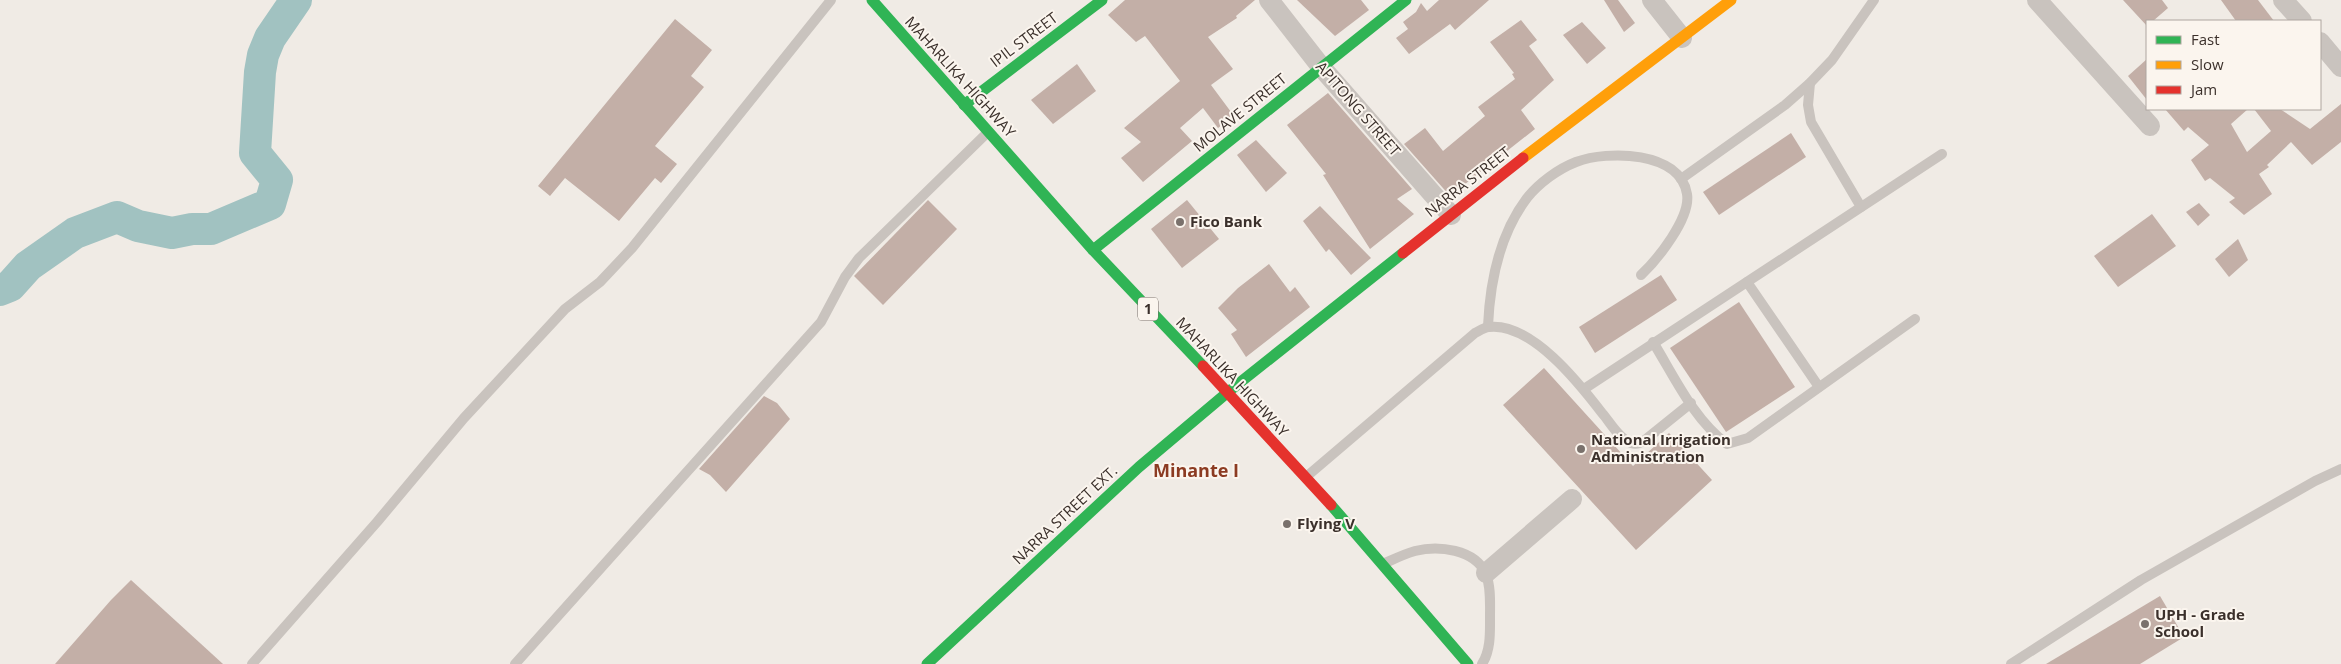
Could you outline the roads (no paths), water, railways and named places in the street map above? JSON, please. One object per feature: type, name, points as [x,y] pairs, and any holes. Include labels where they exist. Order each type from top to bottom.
[{"type":"main road","name":"MAHARLIKA HIGHWAY","points":[[872,0],[1094,250],[1228,392],[1382,564],[1468,664]]},
{"type":"main road","name":"IPIL STREET","points":[[964,105],[1102,0]]},
{"type":"main road","name":"MOLAVE STREET","points":[[1094,250],[1406,0]]},
{"type":"main road","name":"NARRA STREET","points":[[1228,392],[1542,143],[1731,0]]},
{"type":"main road","name":"NARRA STREET EXT.","points":[[927,664],[1139,467],[1228,392]]},
{"type":"street","name":"APITONG STREET","points":[[1269,0],[1322,68],[1452,215]]},
{"type":"street","points":[[1652,0],[1682,38]]},
{"type":"street","points":[[2037,0],[2150,126]]},
{"type":"street","points":[[2283,0],[2301,20]]},
{"type":"street","points":[[2321,43],[2341,68]]},
{"type":"street","points":[[1486,573],[1572,499]]},
{"type":"lane","points":[[252,664],[377,522],[464,418],[565,309],[600,282],[632,248],[831,0]]},
{"type":"lane","points":[[1681,179],[1785,105],[1810,83],[1832,60],[1874,0]]},
{"type":"lane","points":[[1810,83],[1808,105],[1811,122],[1861,206]]},
{"type":"lane","points":[[515,664],[821,322],[845,276],[859,258],[988,131]]},
{"type":"lane","points":[[1488,326],[1489,294],[1493,272],[1509,228],[1527,198],[1546,180],[1575,162],[1610,154],[1659,163],[1671,169],[1681,179],[1688,196],[1682,216],[1672,237],[1654,263],[1640,275]]},
{"type":"lane","points":[[1584,389],[1942,154]]},
{"type":"lane","points":[[1746,282],[1819,388]]},
{"type":"lane","points":[[1653,342],[1691,404],[1720,439],[1727,444],[1737,443],[1748,438],[1915,319]]},
{"type":"lane","points":[[1305,478],[1475,333],[1488,326],[1506,328],[1524,335],[1543,349],[1584,389],[1622,436],[1632,444],[1640,444],[1691,404]]},
{"type":"lane","points":[[2011,664],[2141,580],[2315,482],[2341,470]]},
{"type":"lane","points":[[1382,564],[1414,551],[1449,549],[1473,559],[1486,573],[1490,596],[1490,641],[1482,664]]},
{"type":"waterway","points":[[0,290],[10,286],[28,266],[75,233],[117,217],[138,226],[172,233],[192,229],[211,229],[270,204],[277,180],[255,153],[260,72],[263,55],[270,38],[296,0]]},
{"type":"place","name":"Fico Bank","points":[[1180,222]]},
{"type":"place","name":"National Irrigation Administration","points":[[1581,449]]},
{"type":"place","name":"Flying V","points":[[1287,524]]},
{"type":"place","name":"UPH - Grade School","points":[[2145,624]]},
{"type":"district","name":"Minante I","points":[[1196,471]]}]
